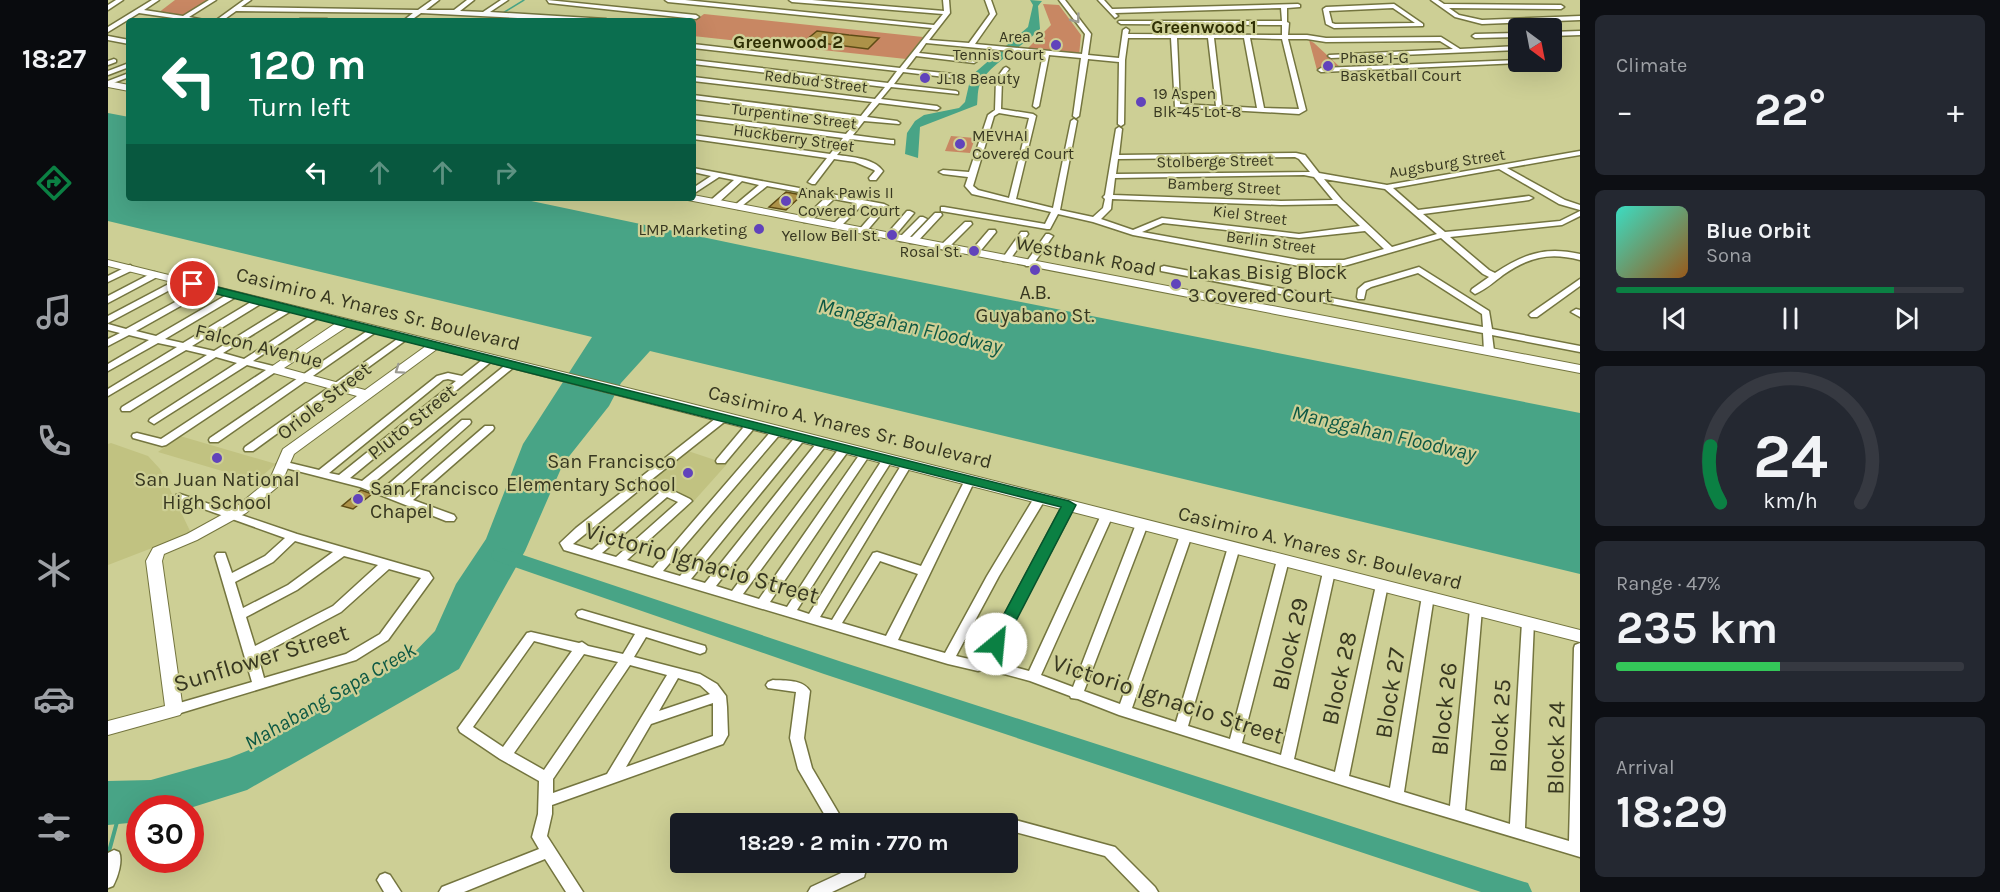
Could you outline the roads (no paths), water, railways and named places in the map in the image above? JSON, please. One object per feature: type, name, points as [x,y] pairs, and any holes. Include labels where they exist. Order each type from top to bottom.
[{"type":"street","points":[[127,18],[156,0]]},
{"type":"street","points":[[192,17],[213,0]]},
{"type":"street","points":[[222,18],[248,0]]},
{"type":"street","points":[[275,9],[287,0]]},
{"type":"street","points":[[307,9],[322,0]]},
{"type":"street","points":[[410,18],[436,0]]},
{"type":"street","points":[[454,12],[471,0]]},
{"type":"street","points":[[485,13],[505,0]]},
{"type":"street","points":[[542,6],[550,0],[685,18]]},
{"type":"street","points":[[668,0],[937,27]]},
{"type":"street","points":[[694,18],[717,0]]},
{"type":"street","points":[[792,0],[947,13]]},
{"type":"street","points":[[893,10],[901,0]]},
{"type":"street","points":[[812,182],[937,27],[947,13],[946,0]]},
{"type":"street","points":[[970,46],[993,14],[988,0]]},
{"type":"street","points":[[1095,220],[1106,211],[1116,157],[1120,127],[1122,60],[1126,36],[1125,29],[1101,0]]},
{"type":"street","points":[[1356,0],[1364,6],[1398,7],[1421,24],[1329,24],[1327,8],[1364,6]]},
{"type":"street","points":[[1434,0],[1457,16],[1482,22],[1580,18]]},
{"type":"street","points":[[1550,0],[1580,18]]},
{"type":"street","points":[[108,2],[118,1]]},
{"type":"street","points":[[108,8],[118,1]]},
{"type":"street","points":[[908,240],[941,212],[1046,227],[1056,211],[1075,118],[1088,34],[1063,2]]},
{"type":"street","points":[[345,9],[352,5]]},
{"type":"street","points":[[381,10],[388,5]]},
{"type":"street","points":[[1111,11],[1298,6]]},
{"type":"street","points":[[1443,6],[1561,7]]},
{"type":"street","points":[[1174,36],[1177,106],[1299,112],[1303,110],[1285,37],[1284,7]]},
{"type":"street","points":[[235,9],[420,11],[567,18]]},
{"type":"street","points":[[528,15],[535,10]]},
{"type":"street","points":[[138,11],[196,18]]},
{"type":"street","points":[[108,30],[126,19]]},
{"type":"street","points":[[1120,22],[1286,23]]},
{"type":"street","points":[[118,24],[126,25]]},
{"type":"street","points":[[1562,34],[1580,33]]},
{"type":"street","points":[[1475,36],[1508,35]]},
{"type":"street","points":[[1126,36],[1441,39],[1457,49]]},
{"type":"street","points":[[1211,36],[1219,107]]},
{"type":"street","points":[[1247,36],[1261,109]]},
{"type":"street","points":[[108,38],[126,41]]},
{"type":"street","points":[[1316,39],[1315,42],[1348,69]]},
{"type":"street","points":[[925,41],[1046,55],[1122,60]]},
{"type":"street","points":[[696,46],[962,77]]},
{"type":"street","points":[[1331,56],[1508,48]]},
{"type":"street","points":[[1477,49],[1496,62]]},
{"type":"street","points":[[914,54],[974,61]]},
{"type":"street","points":[[1036,106],[1046,55]]},
{"type":"street","points":[[696,62],[956,93]]},
{"type":"street","points":[[1321,70],[1508,62]]},
{"type":"street","points":[[108,73],[126,66]]},
{"type":"street","points":[[998,111],[999,79],[1006,69]]},
{"type":"street","points":[[108,83],[126,76]]},
{"type":"street","name":"Redbud Street","points":[[696,79],[937,108]]},
{"type":"street","points":[[108,83],[126,87]]},
{"type":"street","points":[[696,97],[897,123]]},
{"type":"street","points":[[943,172],[972,175],[991,115],[998,111],[1033,116],[1012,201]]},
{"type":"street","points":[[1299,112],[1301,121]]},
{"type":"street","name":"Turpentine Street","points":[[696,117],[891,142]]},
{"type":"street","name":"Huckberry Street","points":[[696,137],[833,156],[877,168],[879,171],[873,178]]},
{"type":"street","name":"Augsburg Street","points":[[1318,176],[1387,187],[1580,153]]},
{"type":"street","points":[[1116,157],[1296,155],[1302,157],[1339,202],[1389,249]]},
{"type":"street","points":[[1502,168],[1562,202],[1580,208]]},
{"type":"street","points":[[697,171],[884,207],[862,231]]},
{"type":"street","name":"Stolberge Street","points":[[1112,176],[1304,173],[1318,176]]},
{"type":"street","points":[[696,190],[717,175]]},
{"type":"street","name":"Berlin Street","points":[[972,175],[969,186],[975,192],[1095,220],[1133,233],[1299,263],[1344,263],[1361,260],[1389,249],[1442,234],[1562,223],[1580,213]]},
{"type":"street","points":[[714,202],[740,179]]},
{"type":"street","points":[[738,207],[765,184]]},
{"type":"street","points":[[1387,187],[1486,272],[1496,277]]},
{"type":"street","points":[[807,220],[832,196]]},
{"type":"street","name":"Bamberg Street","points":[[1107,197],[1183,197],[1276,205],[1339,202]]},
{"type":"street","points":[[1418,212],[1529,198]]},
{"type":"street","name":"Westbank Road","points":[[696,199],[1580,369]]},
{"type":"street","points":[[836,226],[861,202]]},
{"type":"street","points":[[890,237],[910,213]]},
{"type":"street","points":[[908,240],[923,219]]},
{"type":"street","name":"Kiel Street","points":[[1133,233],[1162,220],[1299,236],[1367,228]]},
{"type":"street","points":[[944,247],[968,224]]},
{"type":"street","points":[[974,253],[992,232]]},
{"type":"street","points":[[1006,260],[1024,234]]},
{"type":"street","points":[[1029,264],[1049,236]]},
{"type":"street","points":[[1570,254],[1580,246]]},
{"type":"street","points":[[1475,291],[1525,257],[1542,252],[1580,256]]},
{"type":"street","name":"Casimiro A. Ynares Sr. Boulevard","points":[[108,263],[433,346],[801,436],[1580,636]]},
{"type":"street","points":[[108,279],[130,268]]},
{"type":"street","points":[[1164,269],[1487,333],[1580,349]]},
{"type":"street","points":[[1360,297],[1362,289],[1368,285],[1415,269],[1486,314],[1489,351]]},
{"type":"street","points":[[108,300],[154,275]]},
{"type":"street","points":[[108,320],[180,281]]},
{"type":"street","points":[[1534,315],[1580,282]]},
{"type":"street","points":[[108,343],[206,288]]},
{"type":"street","points":[[108,368],[233,295]]},
{"type":"street","points":[[108,393],[259,301]]},
{"type":"street","points":[[126,409],[288,309]]},
{"type":"street","points":[[154,421],[316,316]]},
{"type":"street","points":[[137,436],[162,443],[345,323]]},
{"type":"street","name":"Falcon Avenue","points":[[108,327],[365,394]]},
{"type":"street","points":[[214,440],[373,330]]},
{"type":"street","points":[[249,449],[403,338]]},
{"type":"street","name":"Oriole Street","points":[[174,710],[154,561],[158,551],[232,517],[276,481],[288,452],[433,346]]},
{"type":"street","points":[[343,478],[489,359]]},
{"type":"street","name":"Pluto Street","points":[[364,485],[511,364]]},
{"type":"street","points":[[321,474],[440,378],[448,376],[464,380]]},
{"type":"street","points":[[618,562],[686,501],[643,481],[724,417]]},
{"type":"street","points":[[385,493],[466,422]]},
{"type":"street","points":[[721,461],[752,424]]},
{"type":"street","points":[[405,501],[489,428]]},
{"type":"street","points":[[655,573],[777,430]]},
{"type":"street","points":[[683,581],[801,436]]},
{"type":"street","points":[[708,588],[823,442]]},
{"type":"street","points":[[735,596],[845,448]]},
{"type":"street","points":[[762,604],[866,453]]},
{"type":"street","points":[[790,612],[888,459]]},
{"type":"street","points":[[282,464],[343,478],[450,518]]},
{"type":"street","points":[[812,619],[908,464]]},
{"type":"street","points":[[890,642],[969,480]]},
{"type":"street","name":"Victorio Ignacio Street","points":[[643,481],[566,543],[568,547],[948,659],[978,666],[985,664],[1033,677],[1124,711],[1578,850]]},
{"type":"street","points":[[593,555],[666,492]]},
{"type":"street","points":[[180,497],[293,537],[387,564]]},
{"type":"street","points":[[948,659],[995,572],[1040,498]]},
{"type":"street","points":[[985,664],[1069,505]]},
{"type":"street","points":[[1033,677],[1107,515]]},
{"type":"street","points":[[1077,695],[1142,524]]},
{"type":"street","points":[[1124,711],[1186,535]]},
{"type":"street","points":[[228,580],[269,559],[293,537]]},
{"type":"street","points":[[1181,728],[1234,547]]},
{"type":"street","points":[[239,615],[274,600],[304,582],[342,551]]},
{"type":"street","points":[[221,556],[260,685]]},
{"type":"street","points":[[835,626],[877,556],[926,572]]},
{"type":"street","points":[[1235,744],[1283,560]]},
{"type":"street","points":[[251,654],[338,609],[387,564]]},
{"type":"street","name":"Sunflower Street","points":[[108,728],[260,685],[351,657],[368,649],[384,638],[427,582],[425,575],[387,564]]},
{"type":"street","name":"Block 29","points":[[1286,762],[1329,572]]},
{"type":"street","name":"Block 28","points":[[1341,779],[1382,585]]},
{"type":"street","name":"Block 27","points":[[1396,796],[1428,596]]},
{"type":"street","name":"Block 26","points":[[1456,814],[1476,609]]},
{"type":"street","points":[[582,614],[700,649]]},
{"type":"street","name":"Block 25","points":[[1517,833],[1527,622]]},
{"type":"street","points":[[575,892],[539,837],[545,808],[546,778],[627,659],[643,631]]},
{"type":"street","points":[[545,808],[612,778],[718,740],[721,735],[719,696],[711,684],[675,672],[531,636],[467,724],[467,731],[546,778]]},
{"type":"street","points":[[505,755],[582,647]]},
{"type":"street","name":"Block 24","points":[[1578,850],[1580,648]]},
{"type":"street","points":[[612,778],[675,672]]},
{"type":"street","points":[[773,685],[799,687],[802,691],[797,738],[805,769],[831,813]]},
{"type":"street","points":[[645,721],[719,696]]},
{"type":"street","points":[[1018,827],[1110,851],[1150,892]]},
{"type":"street","points":[[447,892],[547,852]]},
{"type":"street","points":[[108,881],[114,856]]},
{"type":"street","points":[[816,892],[857,873]]},
{"type":"water","points":[[1030,0],[1042,1],[1038,6],[1040,29],[985,75],[979,88],[977,105],[920,127],[918,158],[905,154],[907,133],[915,121],[924,115],[959,108],[965,102],[971,76],[1028,27],[1033,5]]},
{"type":"water","name":"Manggahan Floodway","points":[[108,113],[126,116],[126,201],[531,201],[855,269],[1580,413],[1580,574],[650,351],[621,383],[609,406],[563,464],[525,551],[459,669],[247,790],[204,804],[204,795],[126,795],[126,823],[108,825],[108,781],[151,780],[229,758],[259,746],[318,709],[408,659],[435,631],[456,584],[486,539],[523,444],[592,337],[108,221]]},
{"type":"waterway","points":[[503,13],[524,0]]},
{"type":"waterway","points":[[502,555],[833,668],[1518,892]]},
{"type":"waterway","points":[[108,855],[117,822]]},
{"type":"place","name":"Area 2 Tennis Court","points":[[1056,45]]},
{"type":"place","name":"Phase 1-G Basketball Court","points":[[1328,66]]},
{"type":"place","name":"JL18 Beauty","points":[[925,78]]},
{"type":"place","name":"19 Aspen Blk-45 Lot-8","points":[[1141,102]]},
{"type":"place","name":"MEVHAI Covered Court","points":[[960,144]]},
{"type":"place","name":"Anak Pawis II Covered Court","points":[[786,201]]},
{"type":"place","name":"LMP Marketing","points":[[759,229]]},
{"type":"place","name":"Yellow Bell St.","points":[[892,235]]},
{"type":"place","name":"Rosal St.","points":[[974,251]]},
{"type":"place","name":"A.B. Guyabano St.","points":[[1035,270]]},
{"type":"place","name":"Lakas Bisig Block 3 Covered Court","points":[[1176,284]]},
{"type":"place","name":"San Juan National High School","points":[[217,458]]},
{"type":"place","name":"San Francisco Elementary School","points":[[688,473]]},
{"type":"place","name":"San Francisco Chapel","points":[[358,499]]},
{"type":"district","name":"Greenwood 1","points":[[1204,27]]},
{"type":"district","name":"Greenwood 2","points":[[788,42]]},
{"type":"water label","name":"Mahabang Sapa Creek","points":[[330,696]]}]
